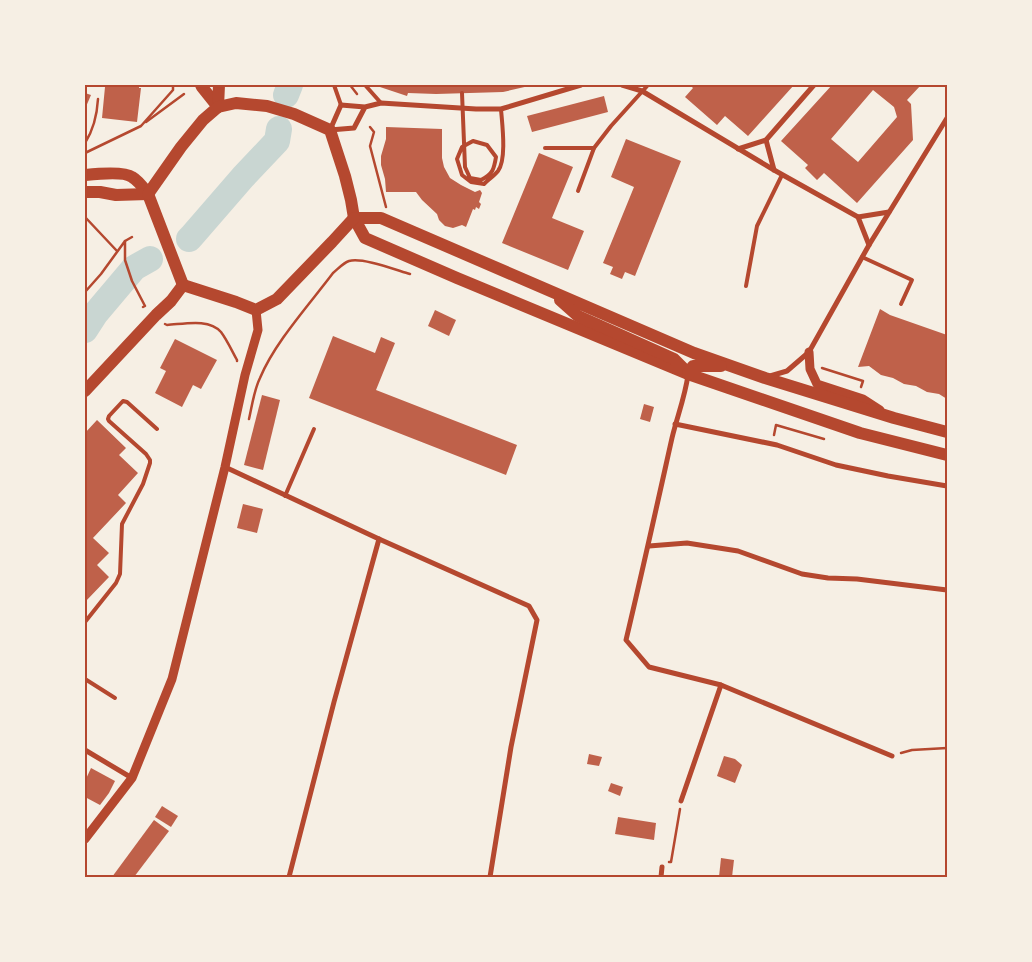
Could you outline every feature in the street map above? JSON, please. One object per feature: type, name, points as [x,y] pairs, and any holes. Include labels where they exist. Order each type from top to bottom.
[{"type":"main road","points":[[201,85],[218,107]]},
{"type":"main road","points":[[218,107],[219,85]]},
{"type":"main road","points":[[148,194],[181,147],[218,107],[236,103],[267,106],[294,114],[330,130],[345,176],[354,218],[365,238],[688,374],[860,433],[947,455]]},
{"type":"main road","points":[[85,176],[98,173],[130,175],[139,182],[148,194],[183,285]]},
{"type":"main road","points":[[85,192],[116,195],[148,194]]},
{"type":"main road","points":[[183,285],[256,310],[277,299],[354,218],[381,218],[686,350],[764,378],[894,418],[947,432]]},
{"type":"main road","points":[[85,391],[171,301],[183,285]]},
{"type":"main road","points":[[548,291],[578,316],[674,359],[688,374]]},
{"type":"main road","points":[[688,374],[693,366],[732,366]]},
{"type":"street","points":[[365,107],[354,128],[330,130],[341,105],[365,107],[381,103],[501,109],[580,85]]},
{"type":"street","points":[[622,85],[642,91],[782,175],[858,217],[889,212]]},
{"type":"street","points":[[738,148],[766,140],[814,85]]},
{"type":"street","points":[[764,378],[787,371],[809,352],[869,245],[947,118]]},
{"type":"street","points":[[766,140],[774,170]]},
{"type":"street","points":[[858,217],[869,245]]},
{"type":"street","points":[[85,839],[132,778],[172,679],[225,467],[245,375],[258,330],[256,310]]},
{"type":"street","points":[[809,352],[810,369],[817,384],[863,399],[894,418]]},
{"type":"street","points":[[688,374],[686,391],[675,424],[649,546],[626,640],[649,667],[721,685],[892,756]]},
{"type":"street","points":[[675,424],[771,444],[836,465],[947,486]]},
{"type":"street","points":[[225,467],[529,606],[537,620],[511,747],[490,877]]},
{"type":"street","points":[[289,877],[334,702],[379,539]]},
{"type":"street","points":[[649,546],[687,543],[738,551],[802,574],[947,590]]},
{"type":"street","points":[[681,801],[721,685]]},
{"type":"street","points":[[85,750],[132,778]]},
{"type":"street","points":[[661,877],[662,867]]},
{"type":"lane","points":[[334,85],[341,105]]},
{"type":"lane","points":[[365,85],[381,103]]},
{"type":"lane","points":[[578,191],[594,148],[648,85]]},
{"type":"lane","points":[[462,93],[464,139],[464,148],[464,158],[465,167],[470,178],[481,180],[490,175],[496,157],[487,145],[474,140],[468,144],[462,147],[457,160],[462,175],[471,182],[484,184],[500,169],[503,151],[501,109]]},
{"type":"lane","points":[[545,148],[594,148]]},
{"type":"lane","points":[[746,286],[756,226],[782,175]]},
{"type":"lane","points":[[862,257],[912,280],[901,304]]},
{"type":"lane","points":[[85,622],[116,583],[120,574],[122,524],[143,484],[150,464],[146,454],[109,421],[109,416],[123,401],[157,429]]},
{"type":"lane","points":[[285,496],[314,429]]},
{"type":"lane","points":[[85,679],[115,698]]},
{"type":"path","points":[[141,126],[173,90],[173,85]]},
{"type":"path","points":[[350,85],[357,94]]},
{"type":"path","points":[[85,153],[141,126],[184,94]]},
{"type":"path","points":[[85,143],[97,117],[98,99]]},
{"type":"path","points":[[370,127],[374,132],[370,146],[386,206],[392,212]]},
{"type":"path","points":[[85,217],[117,251]]},
{"type":"path","points":[[85,292],[101,274],[124,241],[132,237]]},
{"type":"path","points":[[124,241],[125,260],[132,281],[144,306],[138,313]]},
{"type":"path","points":[[248,424],[258,380],[267,363],[333,273],[349,261],[360,260],[390,268]]},
{"type":"path","points":[[163,321],[168,326],[200,323],[214,327],[220,331],[228,343],[237,360],[236,366]]},
{"type":"path","points":[[822,368],[863,381],[861,387]]},
{"type":"path","points":[[771,444],[776,425],[824,439]]},
{"type":"path","points":[[892,756],[912,750],[947,748]]},
{"type":"path","points":[[662,867],[671,862],[681,801]]},
{"type":"building","points":[[109,85],[139,85],[139,88],[141,88],[137,122],[102,118],[105,87],[109,87]]},
{"type":"building","points":[[380,85],[529,86],[503,92],[408,93],[407,96],[380,87]]},
{"type":"building","points":[[690,85],[794,85],[748,136],[725,116],[717,125],[685,97],[693,88]]},
{"type":"building","points":[[832,85],[921,85],[907,100],[911,104],[913,140],[857,203],[824,173],[817,180],[805,168],[808,165],[781,141]],"holes":[[[873,90],[894,107],[897,117],[858,162],[831,139]]]},
{"type":"building","points":[[85,93],[91,95],[85,109]]},
{"type":"building","points":[[604,96],[608,112],[532,132],[527,116]]},
{"type":"building","points":[[386,127],[442,129],[442,158],[450,178],[475,192],[480,190],[482,193],[479,209],[476,207],[475,210],[473,209],[466,227],[462,225],[453,228],[445,226],[439,220],[437,214],[416,192],[386,192],[381,156],[386,139]]},
{"type":"building","points":[[626,139],[681,161],[635,276],[625,272],[622,279],[610,274],[613,267],[603,263],[634,187],[611,177]]},
{"type":"building","points":[[539,153],[573,167],[552,218],[584,231],[568,270],[502,243]]},
{"type":"building","points":[[880,309],[890,315],[947,335],[947,399],[939,394],[927,392],[916,386],[904,384],[893,378],[881,375],[869,366],[858,367]]},
{"type":"building","points":[[435,310],[456,320],[449,336],[428,326]]},
{"type":"building","points":[[333,336],[375,353],[381,337],[395,343],[376,390],[517,445],[506,475],[309,398]]},
{"type":"building","points":[[175,339],[217,360],[201,389],[193,385],[182,407],[155,393],[166,371],[160,368]]},
{"type":"building","points":[[262,395],[280,400],[263,470],[244,465]]},
{"type":"building","points":[[644,404],[654,407],[650,422],[640,419]]},
{"type":"building","points":[[97,420],[126,448],[119,455],[138,473],[118,495],[126,503],[93,538],[109,553],[97,565],[109,577],[85,602],[85,433]]},
{"type":"building","points":[[243,504],[263,509],[257,533],[237,528]]},
{"type":"building","points":[[589,754],[602,757],[599,766],[587,764]]},
{"type":"building","points":[[724,756],[735,759],[742,765],[735,783],[717,776]]},
{"type":"building","points":[[91,768],[115,781],[100,805],[85,797],[85,781]]},
{"type":"building","points":[[611,783],[623,787],[620,796],[608,791]]},
{"type":"building","points":[[162,806],[178,816],[171,827],[155,817]]},
{"type":"building","points":[[618,817],[656,823],[654,840],[615,834]]},
{"type":"building","points":[[154,820],[169,831],[134,877],[112,877]]},
{"type":"building","points":[[721,858],[734,860],[732,877],[719,877]]},
{"type":"waterway","points":[[286,95],[290,85]]},
{"type":"waterway","points":[[189,239],[277,141],[279,129]]},
{"type":"waterway","points":[[85,330],[96,313],[134,268],[150,259]]}]
